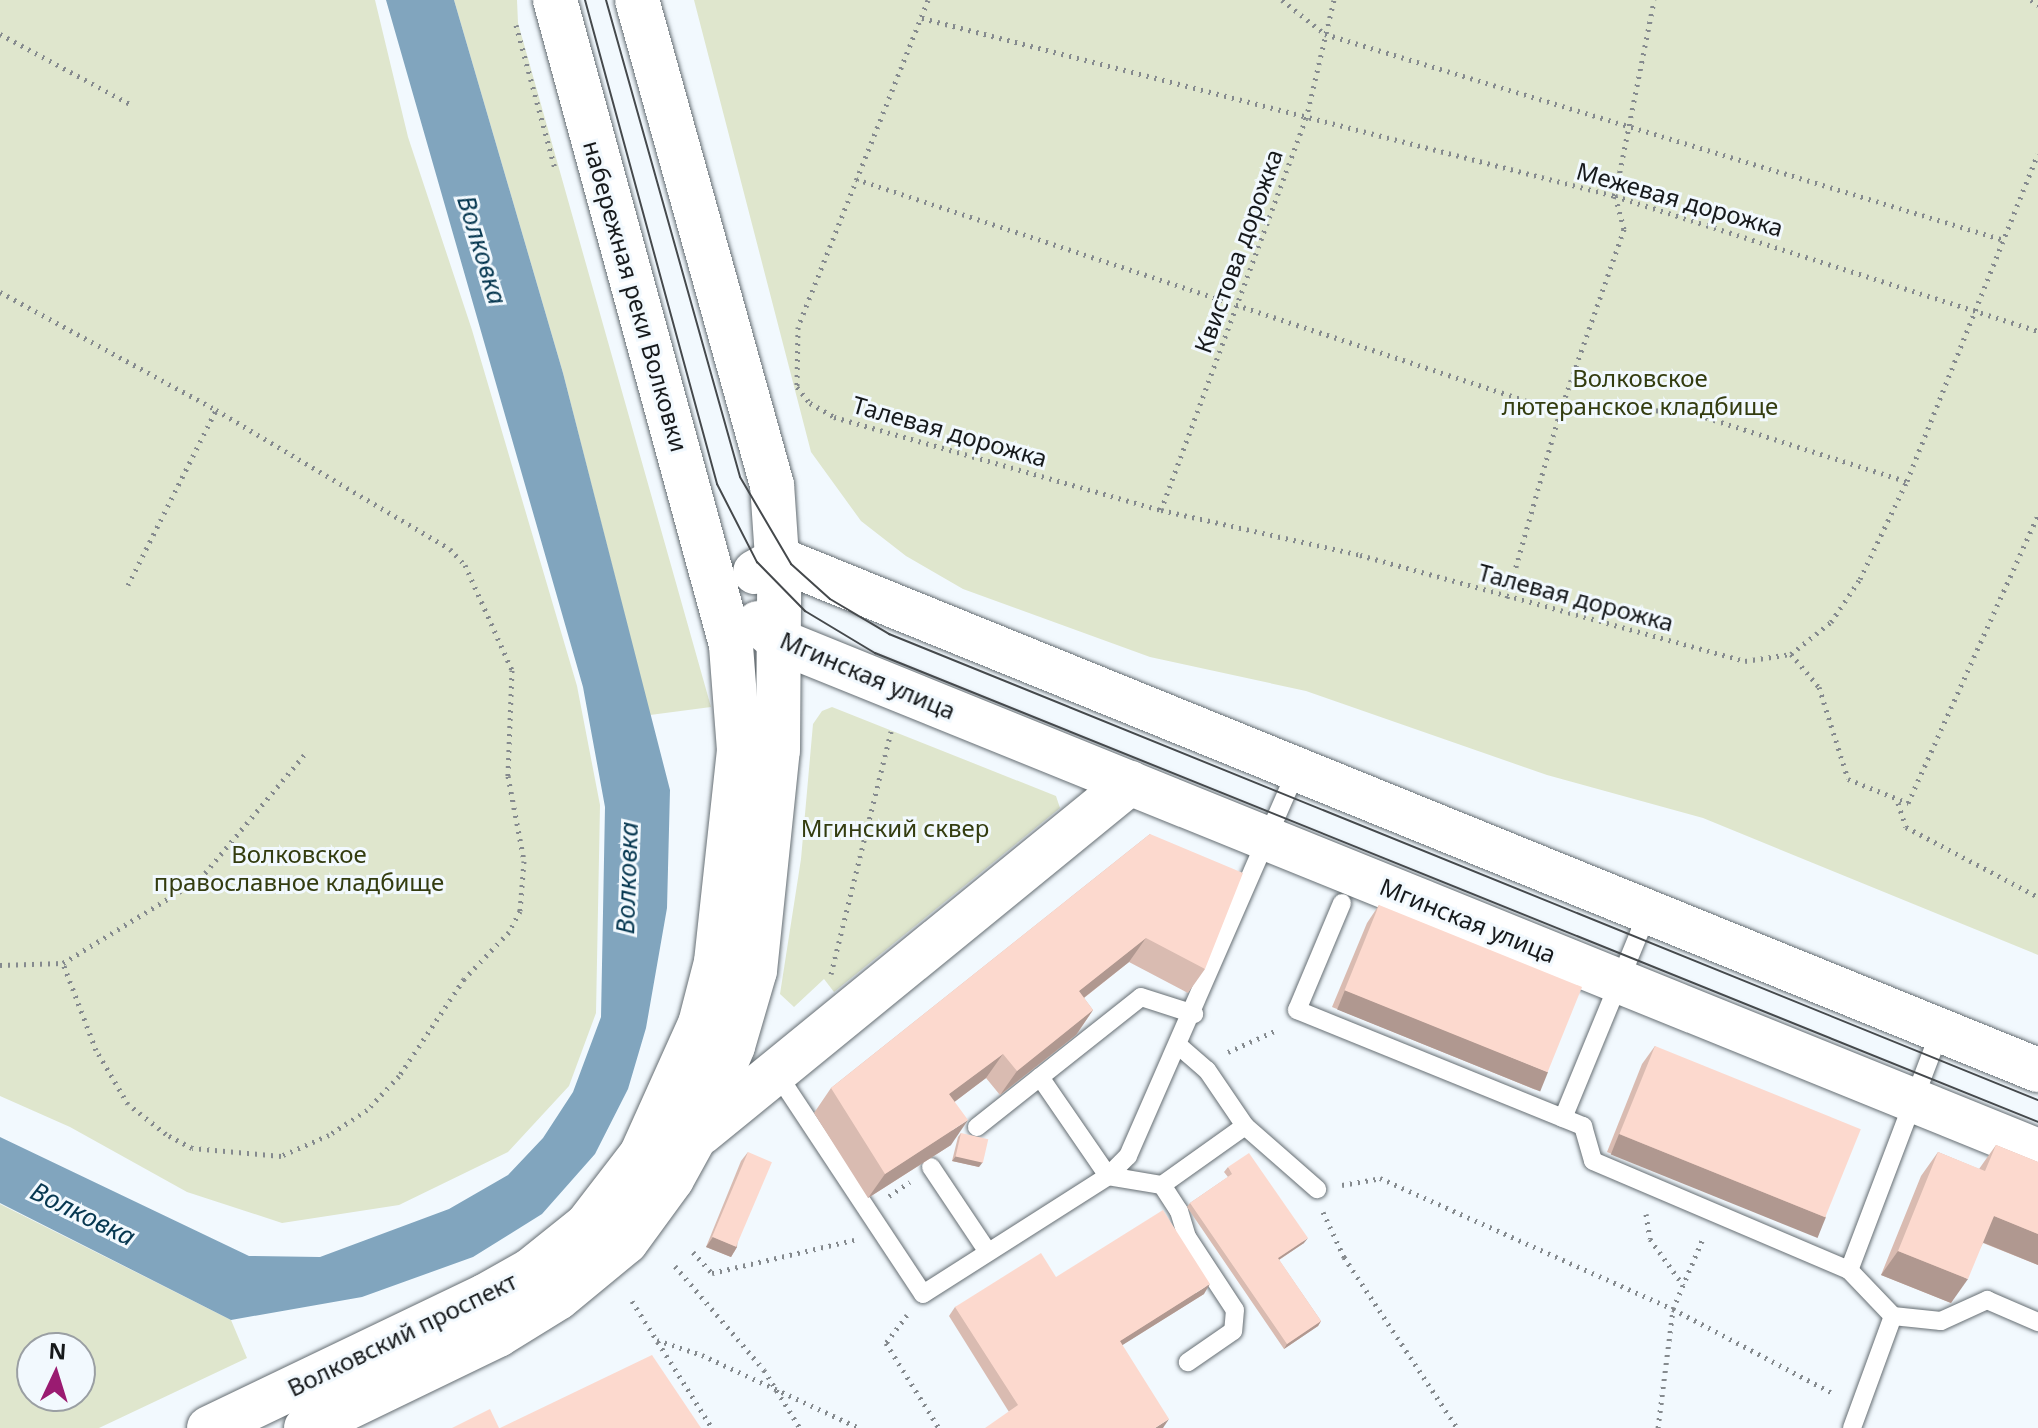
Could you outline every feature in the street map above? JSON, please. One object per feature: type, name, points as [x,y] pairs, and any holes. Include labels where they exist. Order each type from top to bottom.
[{"type":"street","name":"набережная реки Волковки","points":[[555,0],[719,591]]},
{"type":"street","points":[[637,0],[758,427],[772,485],[778,559]]},
{"type":"street","points":[[719,591],[778,559]]},
{"type":"street","points":[[778,559],[2038,1070]]},
{"type":"street","name":"Волковский проспект","points":[[306,1428],[498,1335],[558,1298],[597,1268],[648,1216],[694,1139],[733,1046],[755,971],[775,819],[778,559]]},
{"type":"street","name":"Мгинская улица","points":[[719,591],[779,641],[2038,1151]]},
{"type":"street","name":"Волковский проспект","points":[[209,1428],[531,1270],[587,1225],[641,1155],[700,1024],[725,898],[736,813],[739,712],[719,591]]},
{"type":"street","points":[[694,1139],[1130,783]]},
{"type":"lane","points":[[775,1070],[923,1294],[1108,1176],[1128,1156],[1194,1014],[1297,769]]},
{"type":"lane","points":[[1342,903],[1297,1010],[1583,1126],[1593,1161],[1849,1270],[1893,1316],[1941,1321],[1987,1300],[2038,1322]]},
{"type":"lane","points":[[1563,1118],[1648,912]]},
{"type":"lane","points":[[977,1127],[1141,997],[1194,1014]]},
{"type":"lane","points":[[1849,1270],[1940,1030]]},
{"type":"lane","points":[[1179,1046],[1202,1064],[1245,1126],[1317,1189]]},
{"type":"lane","points":[[1040,1077],[1108,1176],[1162,1185],[1245,1126]]},
{"type":"lane","points":[[931,1167],[988,1252]]},
{"type":"lane","points":[[1162,1185],[1187,1237],[1235,1310],[1233,1331],[1188,1362]]},
{"type":"lane","points":[[1852,1428],[1893,1316]]},
{"type":"path","points":[[928,0],[856,179],[1560,412],[1683,410],[1907,481]]},
{"type":"path","points":[[1282,0],[1325,34],[1628,130],[2004,240]]},
{"type":"path","name":"Квистова дорожка","points":[[1161,510],[1306,119],[1334,0]]},
{"type":"path","points":[[1507,598],[1560,412],[1624,229],[1615,196],[1654,0]]},
{"type":"path","points":[[2031,0],[2038,5]]},
{"type":"path","name":"Межевая дорожка","points":[[922,18],[1615,196],[1976,308],[2038,331]]},
{"type":"path","points":[[0,34],[132,105]]},
{"type":"path","points":[[2038,154],[1907,481],[1860,579],[1831,622],[1791,654],[1819,687],[1848,779],[1898,803],[1908,803],[2038,515]]},
{"type":"path","name":"Талевая дорожка","points":[[856,179],[798,327],[797,387],[810,403],[834,417],[1161,510],[1360,555],[1507,598],[1745,661],[1791,654]]},
{"type":"path","points":[[0,292],[216,410],[450,549],[465,565],[512,670],[508,776],[524,861],[520,911],[509,932],[464,979],[399,1076],[367,1110],[304,1150],[281,1156],[192,1148],[128,1104],[96,1050],[63,963]]},
{"type":"path","points":[[128,585],[216,410]]},
{"type":"path","points":[[827,988],[891,732],[885,718]]},
{"type":"path","points":[[0,965],[63,963],[200,879],[304,755]]},
{"type":"path","points":[[1898,803],[1906,827],[2038,897]]},
{"type":"path","points":[[1202,1064],[1287,1025],[1297,1010]]},
{"type":"path","points":[[1457,1428],[1332,1238],[1317,1189],[1380,1178],[1673,1309],[1859,1407]]},
{"type":"path","points":[[1640,1181],[1650,1239],[1683,1285]]},
{"type":"path","points":[[1658,1428],[1673,1309],[1714,1213]]},
{"type":"path","points":[[693,1252],[712,1273],[883,1233]]},
{"type":"path","points":[[675,1266],[777,1390],[800,1428]]},
{"type":"path","points":[[923,1294],[886,1343],[938,1427]]},
{"type":"path","points":[[632,1301],[712,1428]]},
{"type":"path","points":[[657,1340],[859,1428]]},
{"type":"green space","name":"Волковское православное кладбище","points":[[0,0],[375,0],[408,137],[472,330],[577,686],[600,805],[596,1013],[569,1086],[508,1152],[399,1205],[282,1223],[187,1192],[70,1127],[0,1096]]},
{"type":"green space","points":[[454,0],[517,0],[518,23],[711,707],[650,715],[563,373]]},
{"type":"green space","name":"Волковское лютеранское кладбище","points":[[694,0],[2038,0],[2038,955],[1703,818],[1547,775],[1306,691],[1150,657],[963,589],[906,556],[861,521],[811,452]]},
{"type":"green space","name":"Мгинский сквер","points":[[832,707],[1056,796],[1060,808],[834,992],[824,979],[794,1007],[780,994],[801,859],[813,724],[822,711]]},
{"type":"green space","points":[[0,1204],[231,1320],[247,1358],[99,1428],[0,1428]]},
{"type":"water","name":"Волковка","points":[[386,0],[454,0],[563,373],[670,790],[667,908],[646,1028],[628,1089],[595,1154],[542,1214],[473,1257],[362,1297],[231,1320],[0,1203],[0,1137],[249,1256],[320,1257],[449,1209],[508,1175],[543,1138],[573,1092],[601,1017],[605,807],[583,687]]},
{"type":"building","points":[[1150,834],[1243,873],[1205,969],[1146,938],[1079,991],[1093,1010],[1017,1071],[1003,1054],[949,1094],[968,1120],[885,1174],[831,1088]]},
{"type":"building","points":[[1379,905],[1582,987],[1548,1072],[1345,990]]},
{"type":"building","points":[[1655,1046],[1861,1129],[1825,1217],[1619,1134]]},
{"type":"building","points":[[961,1133],[988,1139],[983,1163],[956,1156]]},
{"type":"building","points":[[1996,1145],[2038,1162],[2038,1234],[1994,1216],[1968,1279],[1898,1251],[1938,1152],[1985,1171]]},
{"type":"building","points":[[748,1152],[772,1162],[736,1247],[712,1237]]},
{"type":"building","points":[[1249,1153],[1308,1238],[1278,1258],[1321,1321],[1287,1344],[1190,1203],[1232,1174],[1228,1167]]},
{"type":"building","points":[[1163,1210],[1210,1284],[1120,1341],[1169,1419],[1155,1428],[985,1428],[1018,1405],[955,1307],[1041,1253],[1056,1277]]},
{"type":"building","points":[[652,1355],[701,1428],[500,1428]]},
{"type":"building","points":[[490,1409],[499,1428],[452,1428]]},
{"type":"tram line","points":[[585,0],[717,484],[757,562],[805,611],[875,653],[2038,1122]]},
{"type":"tram line","points":[[606,0],[740,477],[791,564],[830,599],[889,634],[2038,1100]]}]
